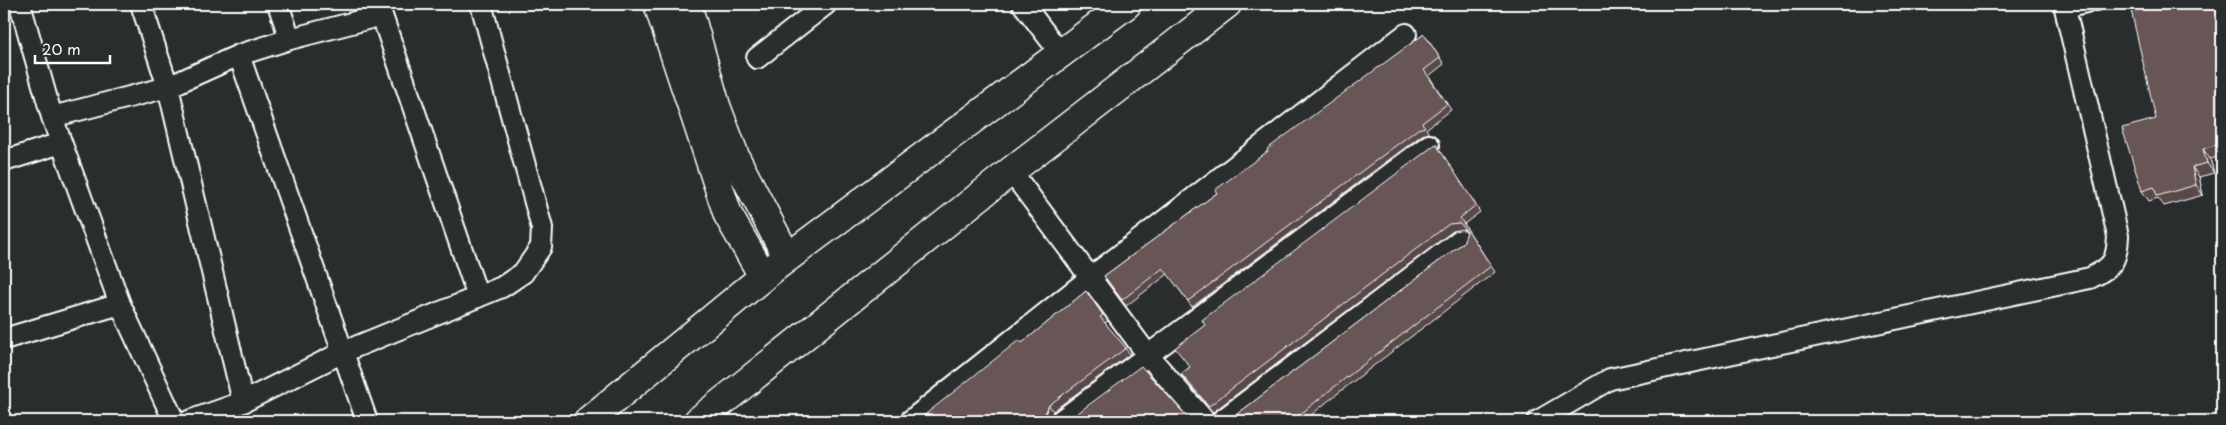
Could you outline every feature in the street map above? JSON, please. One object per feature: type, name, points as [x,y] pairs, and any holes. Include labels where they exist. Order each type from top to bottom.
[{"type":"main road","points":[[658,4],[728,215],[763,276]]},
{"type":"main road","points":[[687,4],[716,106],[736,159],[787,257]]},
{"type":"main road","points":[[588,421],[787,257],[1127,4]]},
{"type":"main road","points":[[698,421],[1011,171],[1228,4]]},
{"type":"street","points":[[20,4],[52,117],[120,304],[174,421]]},
{"type":"street","points":[[141,4],[168,87],[243,402]]},
{"type":"street","points":[[278,4],[290,39]]},
{"type":"street","points":[[189,421],[243,402],[343,352],[502,287],[523,272],[541,247],[542,228],[481,4]]},
{"type":"street","points":[[757,58],[826,4]]},
{"type":"street","points":[[1023,4],[1061,54]]},
{"type":"street","points":[[1538,421],[1610,379],[2090,278],[2106,271],[2117,254],[2118,236],[2065,8]]},
{"type":"street","points":[[52,117],[168,87],[239,55],[380,9],[478,297]]},
{"type":"street","points":[[910,421],[1090,278],[1406,34]]},
{"type":"street","points":[[239,55],[367,421]]},
{"type":"street","points":[[4,161],[62,143]]},
{"type":"street","points":[[1060,421],[1428,145]]},
{"type":"street","points":[[1011,171],[1147,354],[1207,420],[1460,240]]},
{"type":"street","points":[[4,340],[120,304]]},
{"type":"lane","points":[[2065,8],[2100,4]]},
{"type":"building","points":[[2159,4],[2222,4],[2222,143],[2203,149],[2207,163],[2192,167],[2196,185],[2157,196],[2154,187],[2142,191],[2122,128],[2156,119],[2131,10]]},
{"type":"building","points":[[1424,34],[1440,58],[1424,70],[1447,104],[1422,123],[1425,127],[1418,129],[1188,301],[1163,268],[1122,300],[1104,276],[1217,193],[1215,190],[1268,151],[1267,149]]},
{"type":"building","points":[[1436,144],[1476,205],[1460,218],[1491,266],[1292,421],[1228,421],[1463,243],[1467,232],[1460,223],[1449,224],[1209,406],[1181,374],[1190,367],[1175,348],[1205,325],[1202,320]]},
{"type":"building","points":[[1086,291],[1103,315],[1100,317],[1126,348],[1049,405],[1044,416],[1046,421],[917,421],[1019,340],[1022,343]]},
{"type":"building","points":[[1141,366],[1191,421],[1067,421]]}]
